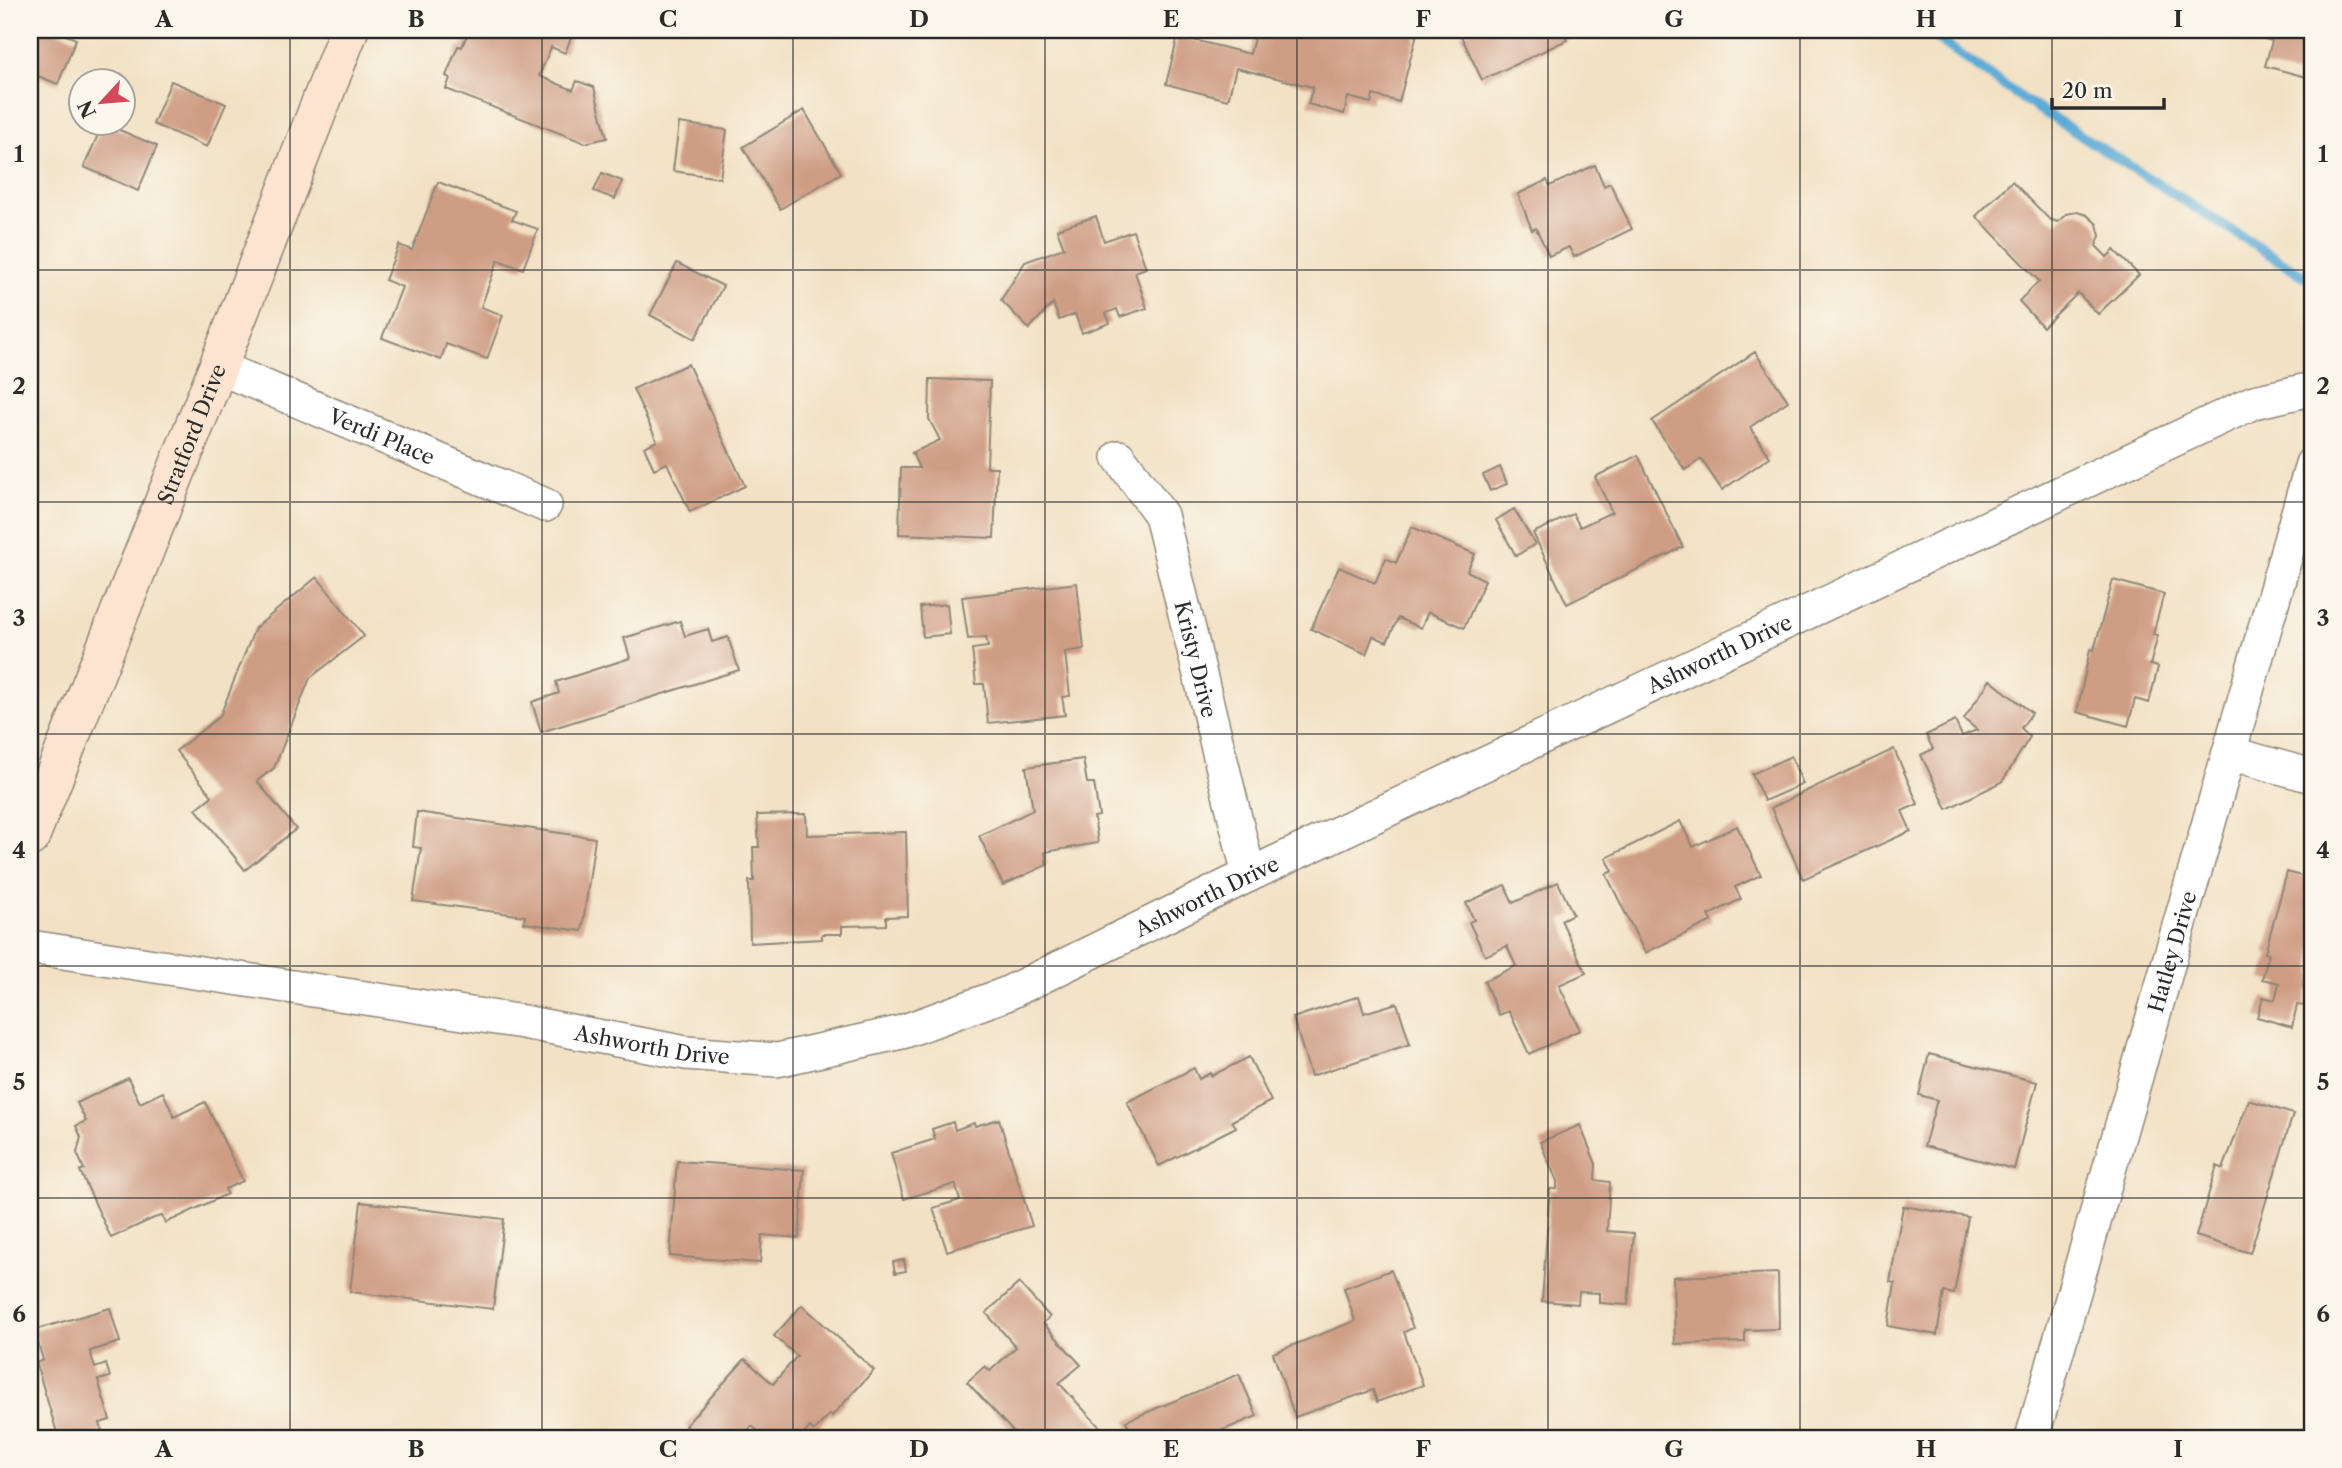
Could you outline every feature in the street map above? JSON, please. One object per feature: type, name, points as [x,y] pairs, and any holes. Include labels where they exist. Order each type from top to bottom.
[{"type":"street","name":"Stratford Drive","points":[[30,837],[349,30]]},
{"type":"street","name":"Verdi Place","points":[[218,367],[545,505]]},
{"type":"street","name":"Ashworth Drive","points":[[30,947],[523,1023],[686,1053],[777,1060],[902,1032],[1006,994],[1249,875],[2254,402],[2312,389]]},
{"type":"street","name":"Kristy Drive","points":[[1119,457],[1161,515],[1249,875]]},
{"type":"street","name":"Hatley Drive","points":[[2032,1438],[2312,464]]},
{"type":"street","points":[[2229,753],[2312,776]]},
{"type":"building","points":[[30,30],[54,30],[76,39],[58,84],[30,73]]},
{"type":"building","points":[[469,30],[574,30],[565,53],[551,47],[539,76],[573,90],[577,81],[594,87],[607,138],[585,143],[446,89],[450,78],[446,76],[458,46],[462,47]]},
{"type":"building","points":[[1256,30],[1418,30],[1399,102],[1373,95],[1371,103],[1348,97],[1344,114],[1308,104],[1313,87],[1236,68],[1228,100],[1166,84],[1178,36],[1250,54]]},
{"type":"building","points":[[1473,30],[1562,30],[1567,40],[1482,80],[1461,36]]},
{"type":"building","points":[[2235,30],[2312,30],[2310,78],[2265,66],[2272,41]]},
{"type":"building","points":[[171,81],[226,104],[207,147],[153,124]]},
{"type":"building","points":[[804,110],[841,173],[780,209],[743,147]]},
{"type":"building","points":[[679,123],[727,130],[720,178],[673,171]]},
{"type":"building","points":[[97,136],[134,136],[157,146],[138,191],[84,167]]},
{"type":"building","points":[[1595,165],[1604,186],[1610,183],[1632,229],[1574,257],[1569,247],[1549,256],[1536,228],[1532,230],[1518,194],[1547,180],[1550,186]]},
{"type":"building","points":[[602,173],[622,181],[615,199],[594,191]]},
{"type":"building","points":[[2012,181],[2049,219],[2058,222],[2066,214],[2077,212],[2087,215],[2097,224],[2100,236],[2096,246],[2107,257],[2114,250],[2139,275],[2098,314],[2078,293],[2043,327],[2019,301],[2039,281],[1976,216]]},
{"type":"building","points":[[438,182],[516,211],[512,220],[538,229],[523,269],[498,260],[481,307],[503,315],[487,359],[446,344],[441,360],[382,338],[402,287],[385,280],[399,245],[412,250]]},
{"type":"building","points":[[1096,216],[1104,241],[1133,231],[1146,268],[1135,272],[1147,308],[1120,317],[1117,309],[1106,313],[1110,323],[1082,333],[1075,314],[1059,320],[1053,303],[1029,329],[1001,300],[1025,262],[1064,248],[1057,229]]},
{"type":"building","points":[[677,263],[723,286],[695,339],[650,315]]},
{"type":"building","points":[[1755,352],[1788,401],[1750,427],[1770,457],[1722,490],[1701,459],[1685,470],[1652,421]]},
{"type":"building","points":[[688,364],[745,486],[690,512],[667,463],[654,469],[644,447],[657,441],[633,389]]},
{"type":"building","points":[[930,379],[990,381],[987,467],[997,467],[994,538],[899,534],[901,468],[919,468],[912,453],[940,440],[929,419]]},
{"type":"building","points":[[1638,455],[1683,547],[1567,604],[1533,533],[1573,514],[1580,527],[1612,512],[1595,477]]},
{"type":"building","points":[[1500,467],[1507,484],[1490,491],[1483,475]]},
{"type":"building","points":[[1514,509],[1535,544],[1516,556],[1496,520]]},
{"type":"building","points":[[1412,527],[1475,554],[1467,571],[1485,580],[1464,628],[1428,612],[1421,628],[1398,618],[1387,642],[1373,636],[1366,654],[1311,629],[1339,567],[1375,583],[1386,558],[1396,563]]},
{"type":"building","points":[[317,577],[364,636],[310,678],[274,768],[257,781],[296,829],[245,870],[196,809],[212,796],[176,751],[220,716],[255,628]]},
{"type":"building","points":[[2113,580],[2164,594],[2153,634],[2158,635],[2150,665],[2158,667],[2149,703],[2135,699],[2128,726],[2077,712],[2090,649],[2094,650]]},
{"type":"building","points":[[1077,583],[1084,649],[1065,652],[1070,696],[1062,697],[1065,715],[988,723],[984,684],[976,684],[972,649],[988,647],[986,637],[968,639],[962,597]]},
{"type":"building","points":[[947,604],[950,634],[923,637],[920,607]]},
{"type":"building","points":[[680,621],[685,636],[708,629],[712,642],[728,637],[739,670],[541,732],[532,702],[559,693],[556,682],[630,658],[624,638]]},
{"type":"building","points":[[1990,680],[2032,713],[2021,728],[2030,737],[2002,782],[1947,809],[1921,755],[1933,749],[1926,735],[1955,721],[1962,736],[1977,730],[1964,719]]},
{"type":"building","points":[[1894,749],[1918,804],[1902,811],[1911,831],[1803,879],[1771,808]]},
{"type":"building","points":[[1791,756],[1803,784],[1764,801],[1752,774]]},
{"type":"building","points":[[1083,759],[1087,783],[1094,783],[1099,816],[1094,817],[1098,843],[1045,852],[1047,865],[1003,885],[979,836],[1033,810],[1026,767]]},
{"type":"building","points":[[417,812],[595,838],[582,931],[524,923],[525,916],[413,901],[421,848],[413,847]]},
{"type":"building","points":[[806,814],[807,835],[906,832],[908,916],[886,917],[886,925],[842,926],[842,934],[822,934],[822,939],[750,943],[749,881],[754,881],[753,847],[759,847],[757,815]]},
{"type":"building","points":[[1680,821],[1693,847],[1737,826],[1761,875],[1735,887],[1741,899],[1709,915],[1712,921],[1645,953],[1606,874],[1613,871],[1606,858]]},
{"type":"building","points":[[2287,872],[2312,879],[2312,991],[2308,990],[2304,1006],[2297,1005],[2292,1027],[2257,1017],[2263,997],[2275,1000],[2279,983],[2262,979],[2269,954],[2265,953]]},
{"type":"building","points":[[1558,882],[1573,914],[1561,920],[1586,973],[1559,985],[1580,1030],[1529,1054],[1509,1011],[1499,1015],[1484,981],[1516,966],[1507,946],[1485,956],[1469,922],[1474,920],[1466,903],[1505,885],[1513,903]]},
{"type":"building","points":[[1359,996],[1364,1013],[1397,1003],[1410,1044],[1311,1076],[1293,1018]]},
{"type":"building","points":[[1929,1054],[2037,1082],[2014,1169],[1924,1146],[1937,1100],[1919,1095]]},
{"type":"building","points":[[1249,1057],[1271,1101],[1232,1121],[1236,1127],[1159,1166],[1127,1102],[1194,1068],[1199,1079]]},
{"type":"building","points":[[128,1078],[140,1103],[163,1092],[174,1117],[205,1102],[243,1181],[225,1189],[227,1194],[166,1223],[162,1216],[154,1218],[111,1238],[80,1171],[84,1169],[77,1153],[81,1137],[76,1126],[86,1121],[77,1103]]},
{"type":"building","points":[[2249,1100],[2293,1114],[2250,1253],[2196,1236],[2217,1166],[2223,1169]]},
{"type":"building","points":[[999,1119],[1032,1226],[947,1251],[933,1208],[960,1200],[955,1184],[904,1199],[891,1153],[935,1139],[932,1129],[953,1122],[955,1130],[974,1123],[975,1126]]},
{"type":"building","points":[[1580,1125],[1596,1164],[1595,1180],[1610,1182],[1607,1231],[1634,1233],[1628,1305],[1599,1303],[1599,1293],[1579,1292],[1578,1304],[1542,1301],[1550,1189],[1557,1189],[1557,1181],[1540,1142]]},
{"type":"building","points":[[677,1161],[804,1170],[799,1238],[762,1235],[760,1263],[670,1256]]},
{"type":"building","points":[[361,1202],[504,1219],[493,1309],[350,1292]]},
{"type":"building","points":[[1903,1206],[1968,1217],[1954,1294],[1944,1292],[1937,1335],[1888,1326],[1895,1283],[1890,1282]]},
{"type":"building","points":[[904,1260],[906,1271],[895,1273],[893,1262]]},
{"type":"building","points":[[1391,1270],[1413,1328],[1404,1332],[1423,1385],[1377,1402],[1373,1390],[1295,1417],[1273,1353],[1355,1321],[1344,1288]]},
{"type":"building","points":[[1778,1273],[1779,1329],[1745,1330],[1745,1342],[1675,1344],[1673,1277]]},
{"type":"building","points":[[1019,1283],[1050,1317],[1043,1323],[1081,1365],[1059,1383],[1110,1438],[1019,1438],[967,1382],[985,1366],[990,1371],[1016,1347],[986,1313]]},
{"type":"building","points":[[802,1305],[874,1370],[832,1416],[830,1414],[814,1431],[810,1427],[800,1438],[766,1438],[752,1426],[741,1438],[699,1438],[685,1426],[745,1359],[773,1384],[797,1356],[774,1336]]},
{"type":"building","points":[[110,1308],[120,1342],[90,1351],[95,1368],[106,1364],[110,1377],[98,1380],[110,1420],[100,1423],[104,1438],[58,1436],[36,1363],[43,1360],[34,1330]]},
{"type":"building","points":[[1239,1374],[1257,1416],[1221,1431],[1224,1438],[1133,1438],[1126,1421]]},
{"type":"waterway","points":[[1925,30],[2023,99],[2312,281]]}]
